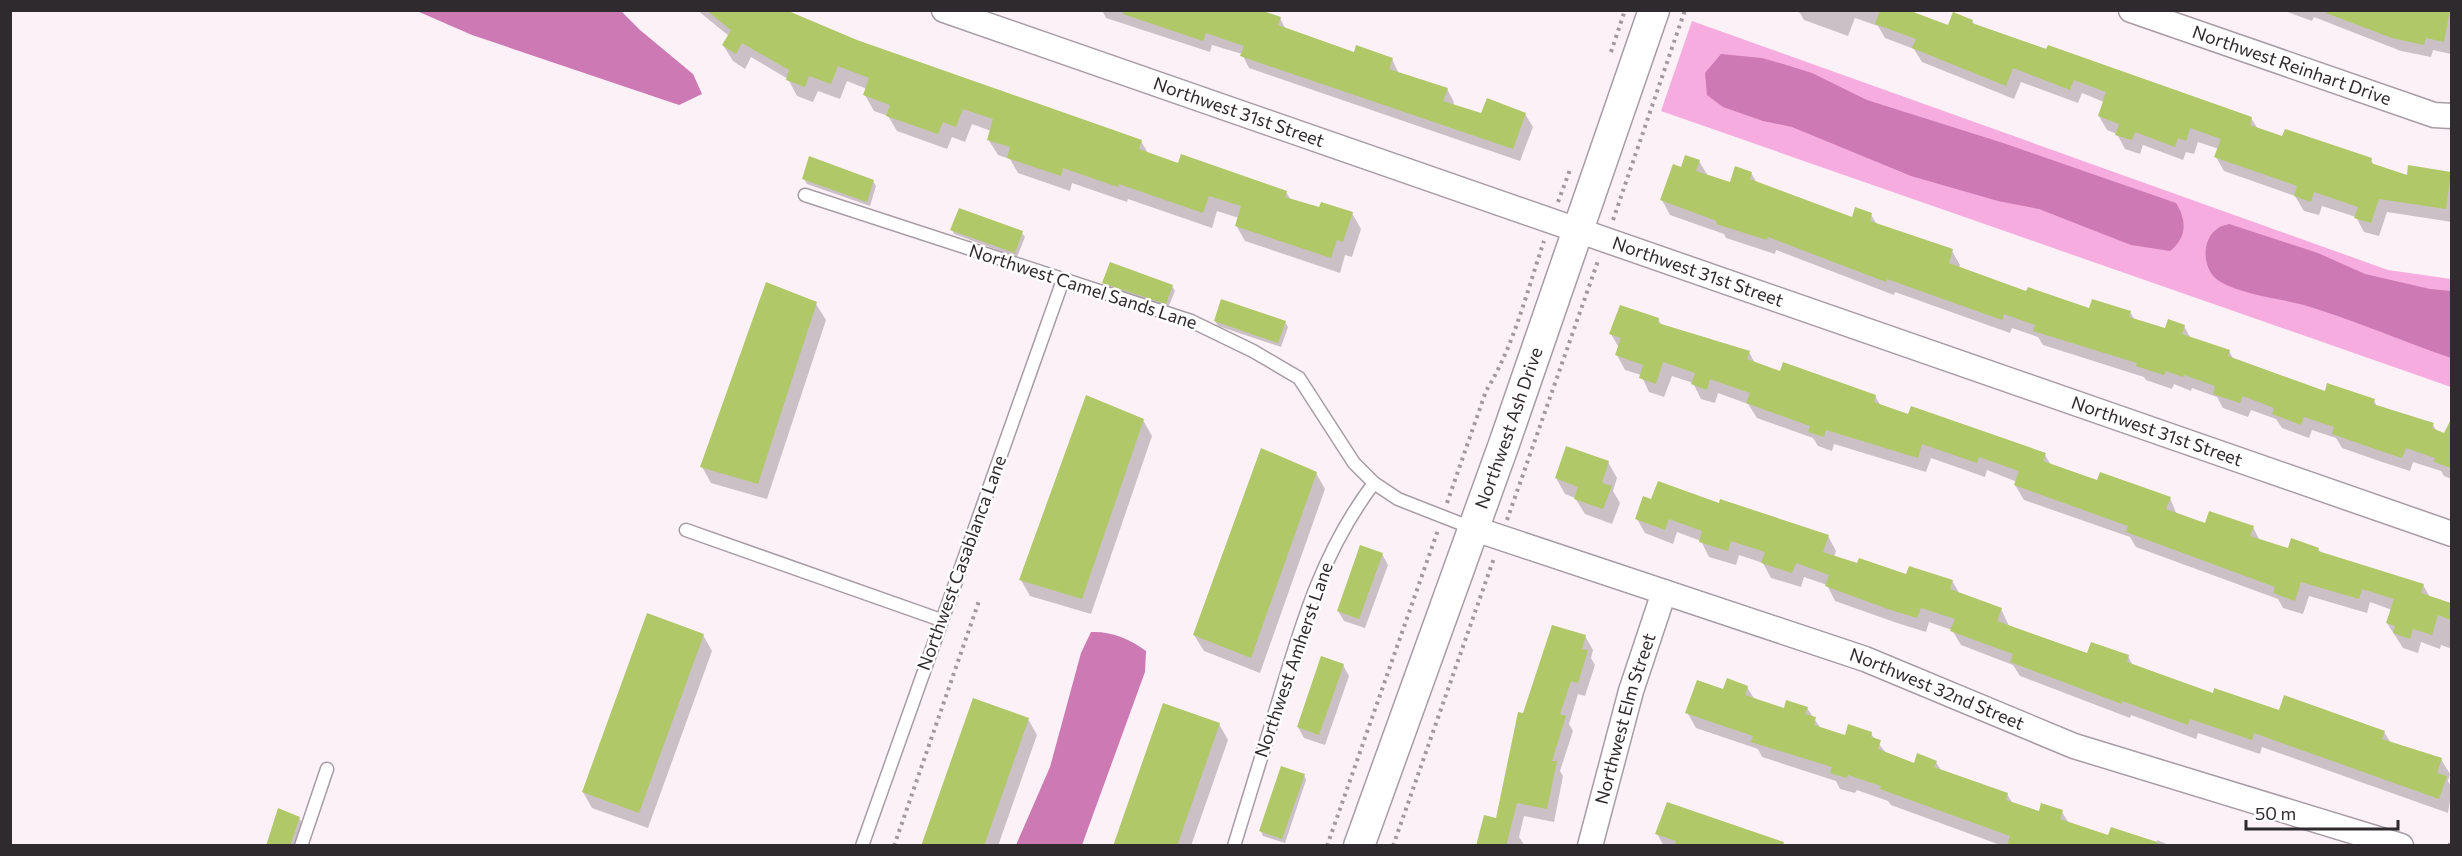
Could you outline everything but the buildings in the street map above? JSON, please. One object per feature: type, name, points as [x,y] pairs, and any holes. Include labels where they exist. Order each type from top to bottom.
[{"type":"street","name":"Northwest 31st Street","points":[[944,10],[2451,534]]},
{"type":"street","name":"Northwest Ash Drive","points":[[1359,846],[1504,444],[1654,10]]},
{"type":"street","name":"Northwest Reinhart Drive","points":[[2131,10],[2434,115],[2451,116]]},
{"type":"street","name":"Northwest 32nd Street","points":[[1472,528],[1865,659],[2074,746],[2401,846]]},
{"type":"street","name":"Northwest Elm Street","points":[[1590,846],[1630,691],[1664,592]]},
{"type":"lane","name":"Northwest Camel Sands Lane","points":[[805,195],[1191,321],[1253,351],[1299,378],[1354,463],[1374,483],[1398,499],[1472,528]]},
{"type":"lane","name":"Northwest Casablanca Lane","points":[[862,846],[1063,280]]},
{"type":"lane","name":"Northwest Amherst Lane","points":[[1234,846],[1291,660],[1324,565],[1354,509],[1374,483]]},
{"type":"lane","points":[[686,530],[941,620]]},
{"type":"lane","points":[[301,846],[327,769]]},
{"type":"path","points":[[1607,63],[1625,10]]},
{"type":"path","points":[[1327,846],[1486,391],[1497,376],[1507,349],[1578,231],[1685,10]]},
{"type":"path","points":[[1393,846],[1502,537],[1578,231],[1574,159]]},
{"type":"path","points":[[894,846],[979,601]]},
{"type":"path","points":[[2449,846],[2451,839]]},
{"type":"shaded area","points":[[417,11],[621,11],[693,74],[702,94],[679,105],[472,35]]},
{"type":"shaded area","points":[[1692,21],[2388,270],[2451,279],[2451,387],[1661,111]]},
{"type":"shaded area","points":[[1721,54],[1762,58],[1812,73],[1867,100],[2003,143],[2176,203],[2184,228],[2180,240],[2170,251],[2131,245],[2039,209],[1998,201],[1911,176],[1792,127],[1763,121],[1723,107],[1707,95],[1705,73]]},
{"type":"shaded area","points":[[2229,224],[2318,253],[2365,274],[2430,289],[2451,291],[2451,358],[2323,311],[2249,293],[2219,281],[2207,263],[2206,248],[2212,234],[2220,227]]},
{"type":"shaded area","points":[[1091,632],[1120,637],[1146,651],[1145,672],[1082,845],[1016,845],[1050,767],[1081,653]]}]
